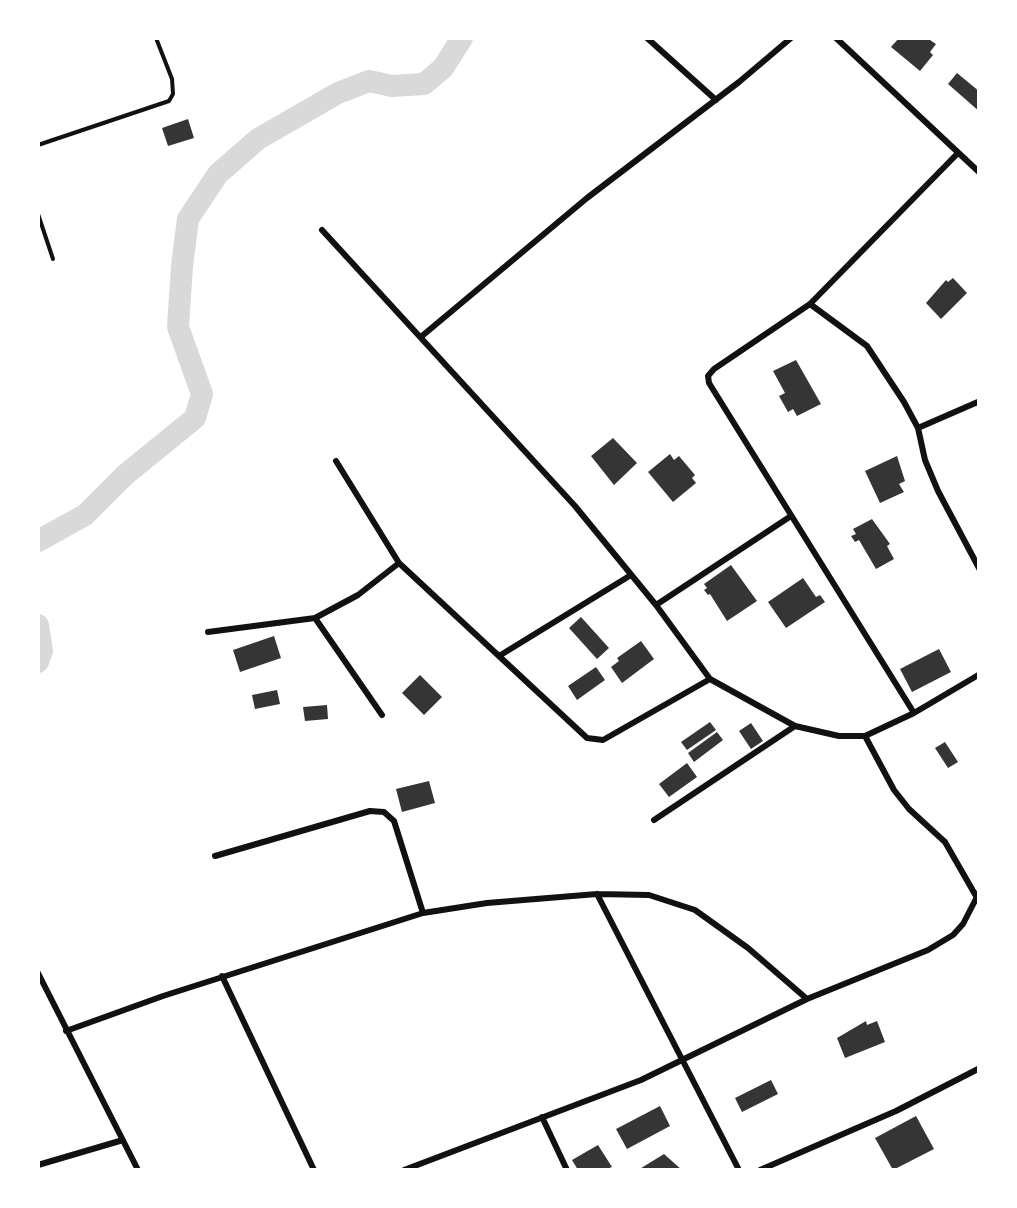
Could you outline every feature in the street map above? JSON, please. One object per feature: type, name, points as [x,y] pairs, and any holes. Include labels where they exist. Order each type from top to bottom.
[{"type":"street","points":[[647,38],[716,100]]},
{"type":"street","points":[[422,336],[790,38]]},
{"type":"street","points":[[836,38],[980,173]]},
{"type":"street","points":[[914,713],[708,376],[810,304],[958,153]]},
{"type":"street","points":[[322,230],[575,506],[710,679],[795,726],[838,736],[864,736],[914,713],[980,674]]},
{"type":"street","points":[[810,304],[866,346],[918,428],[925,460],[938,491],[980,570]]},
{"type":"street","points":[[918,428],[980,402]]},
{"type":"street","points":[[336,461],[399,562],[586,738],[602,740],[710,679]]},
{"type":"street","points":[[656,605],[791,516]]},
{"type":"street","points":[[208,632],[315,618],[358,595],[399,562]]},
{"type":"street","points":[[499,656],[631,575]]},
{"type":"street","points":[[315,618],[382,715]]},
{"type":"street","points":[[654,820],[795,726]]},
{"type":"street","points":[[404,1170],[420,1168],[682,1061],[807,998],[885,970],[953,935],[978,897],[944,842],[894,790],[864,736]]},
{"type":"street","points":[[215,856],[370,811],[384,812],[394,821],[423,913]]},
{"type":"street","points":[[66,1031],[222,976],[423,913],[597,894],[649,895],[695,910],[807,998]]},
{"type":"street","points":[[597,894],[739,1170]]},
{"type":"street","points":[[38,972],[138,1170]]},
{"type":"street","points":[[222,976],[314,1170]]},
{"type":"street","points":[[760,1170],[896,1111],[980,1068]]},
{"type":"street","points":[[542,1117],[567,1170]]},
{"type":"street","points":[[38,1164],[123,1140]]},
{"type":"lane","points":[[38,145],[169,101],[174,94],[172,79],[156,38]]},
{"type":"lane","points":[[38,214],[53,259]]},
{"type":"building","points":[[899,38],[927,38],[936,44],[930,52],[933,55],[920,71],[891,47]]},
{"type":"building","points":[[957,73],[980,92],[980,112],[948,84]]},
{"type":"building","points":[[188,119],[194,138],[168,146],[162,128]]},
{"type":"building","points":[[953,278],[967,293],[941,319],[926,303],[946,280]]},
{"type":"building","points":[[796,360],[821,404],[797,416],[793,409],[788,412],[779,396],[785,393],[773,371]]},
{"type":"building","points":[[613,438],[637,463],[614,485],[591,456]]},
{"type":"building","points":[[670,454],[674,460],[679,456],[695,475],[692,478],[696,483],[673,502],[648,472]]},
{"type":"building","points":[[897,456],[905,481],[899,484],[904,492],[880,503],[865,471]]},
{"type":"building","points":[[872,519],[890,544],[887,546],[894,559],[876,569],[859,540],[855,542],[851,536],[856,534],[853,529]]},
{"type":"building","points":[[731,565],[757,601],[727,621],[704,590],[704,584]]},
{"type":"building","points":[[803,578],[816,597],[820,595],[825,602],[786,628],[768,602]]},
{"type":"building","points":[[581,617],[609,648],[597,659],[569,628]]},
{"type":"building","points":[[274,636],[281,658],[240,672],[233,650]]},
{"type":"building","points":[[641,641],[654,659],[622,683],[611,667]]},
{"type":"building","points":[[939,649],[951,672],[912,692],[900,669]]},
{"type":"building","points":[[596,667],[605,680],[577,700],[568,686]]},
{"type":"building","points":[[420,675],[442,697],[424,715],[402,693]]},
{"type":"building","points":[[277,690],[280,704],[255,709],[252,695]]},
{"type":"building","points":[[327,705],[328,719],[305,721],[303,707]]},
{"type":"building","points":[[710,722],[716,730],[687,750],[681,742]]},
{"type":"building","points":[[751,723],[763,741],[751,749],[739,731]]},
{"type":"building","points":[[717,732],[723,740],[694,762],[688,753]]},
{"type":"building","points":[[945,742],[958,762],[948,768],[935,748]]},
{"type":"building","points":[[687,763],[697,777],[669,797],[659,784]]},
{"type":"building","points":[[429,781],[435,803],[402,812],[396,789]]},
{"type":"building","points":[[866,1021],[867,1025],[877,1021],[885,1042],[845,1058],[837,1038]]},
{"type":"building","points":[[771,1080],[778,1094],[742,1112],[735,1098]]},
{"type":"building","points":[[660,1106],[670,1126],[627,1149],[616,1129]]},
{"type":"building","points":[[916,1116],[934,1149],[893,1170],[875,1138]]},
{"type":"building","points":[[598,1145],[612,1167],[578,1170],[572,1160]]},
{"type":"building","points":[[664,1154],[682,1170],[638,1170]]},
{"type":"waterway","points":[[38,541],[85,515],[125,475],[195,418],[202,394],[178,327],[182,266],[188,219],[218,174],[258,139],[338,93],[369,81],[392,86],[424,84],[443,68],[462,38]]},
{"type":"waterway","points":[[38,625],[42,651],[38,662]]}]
